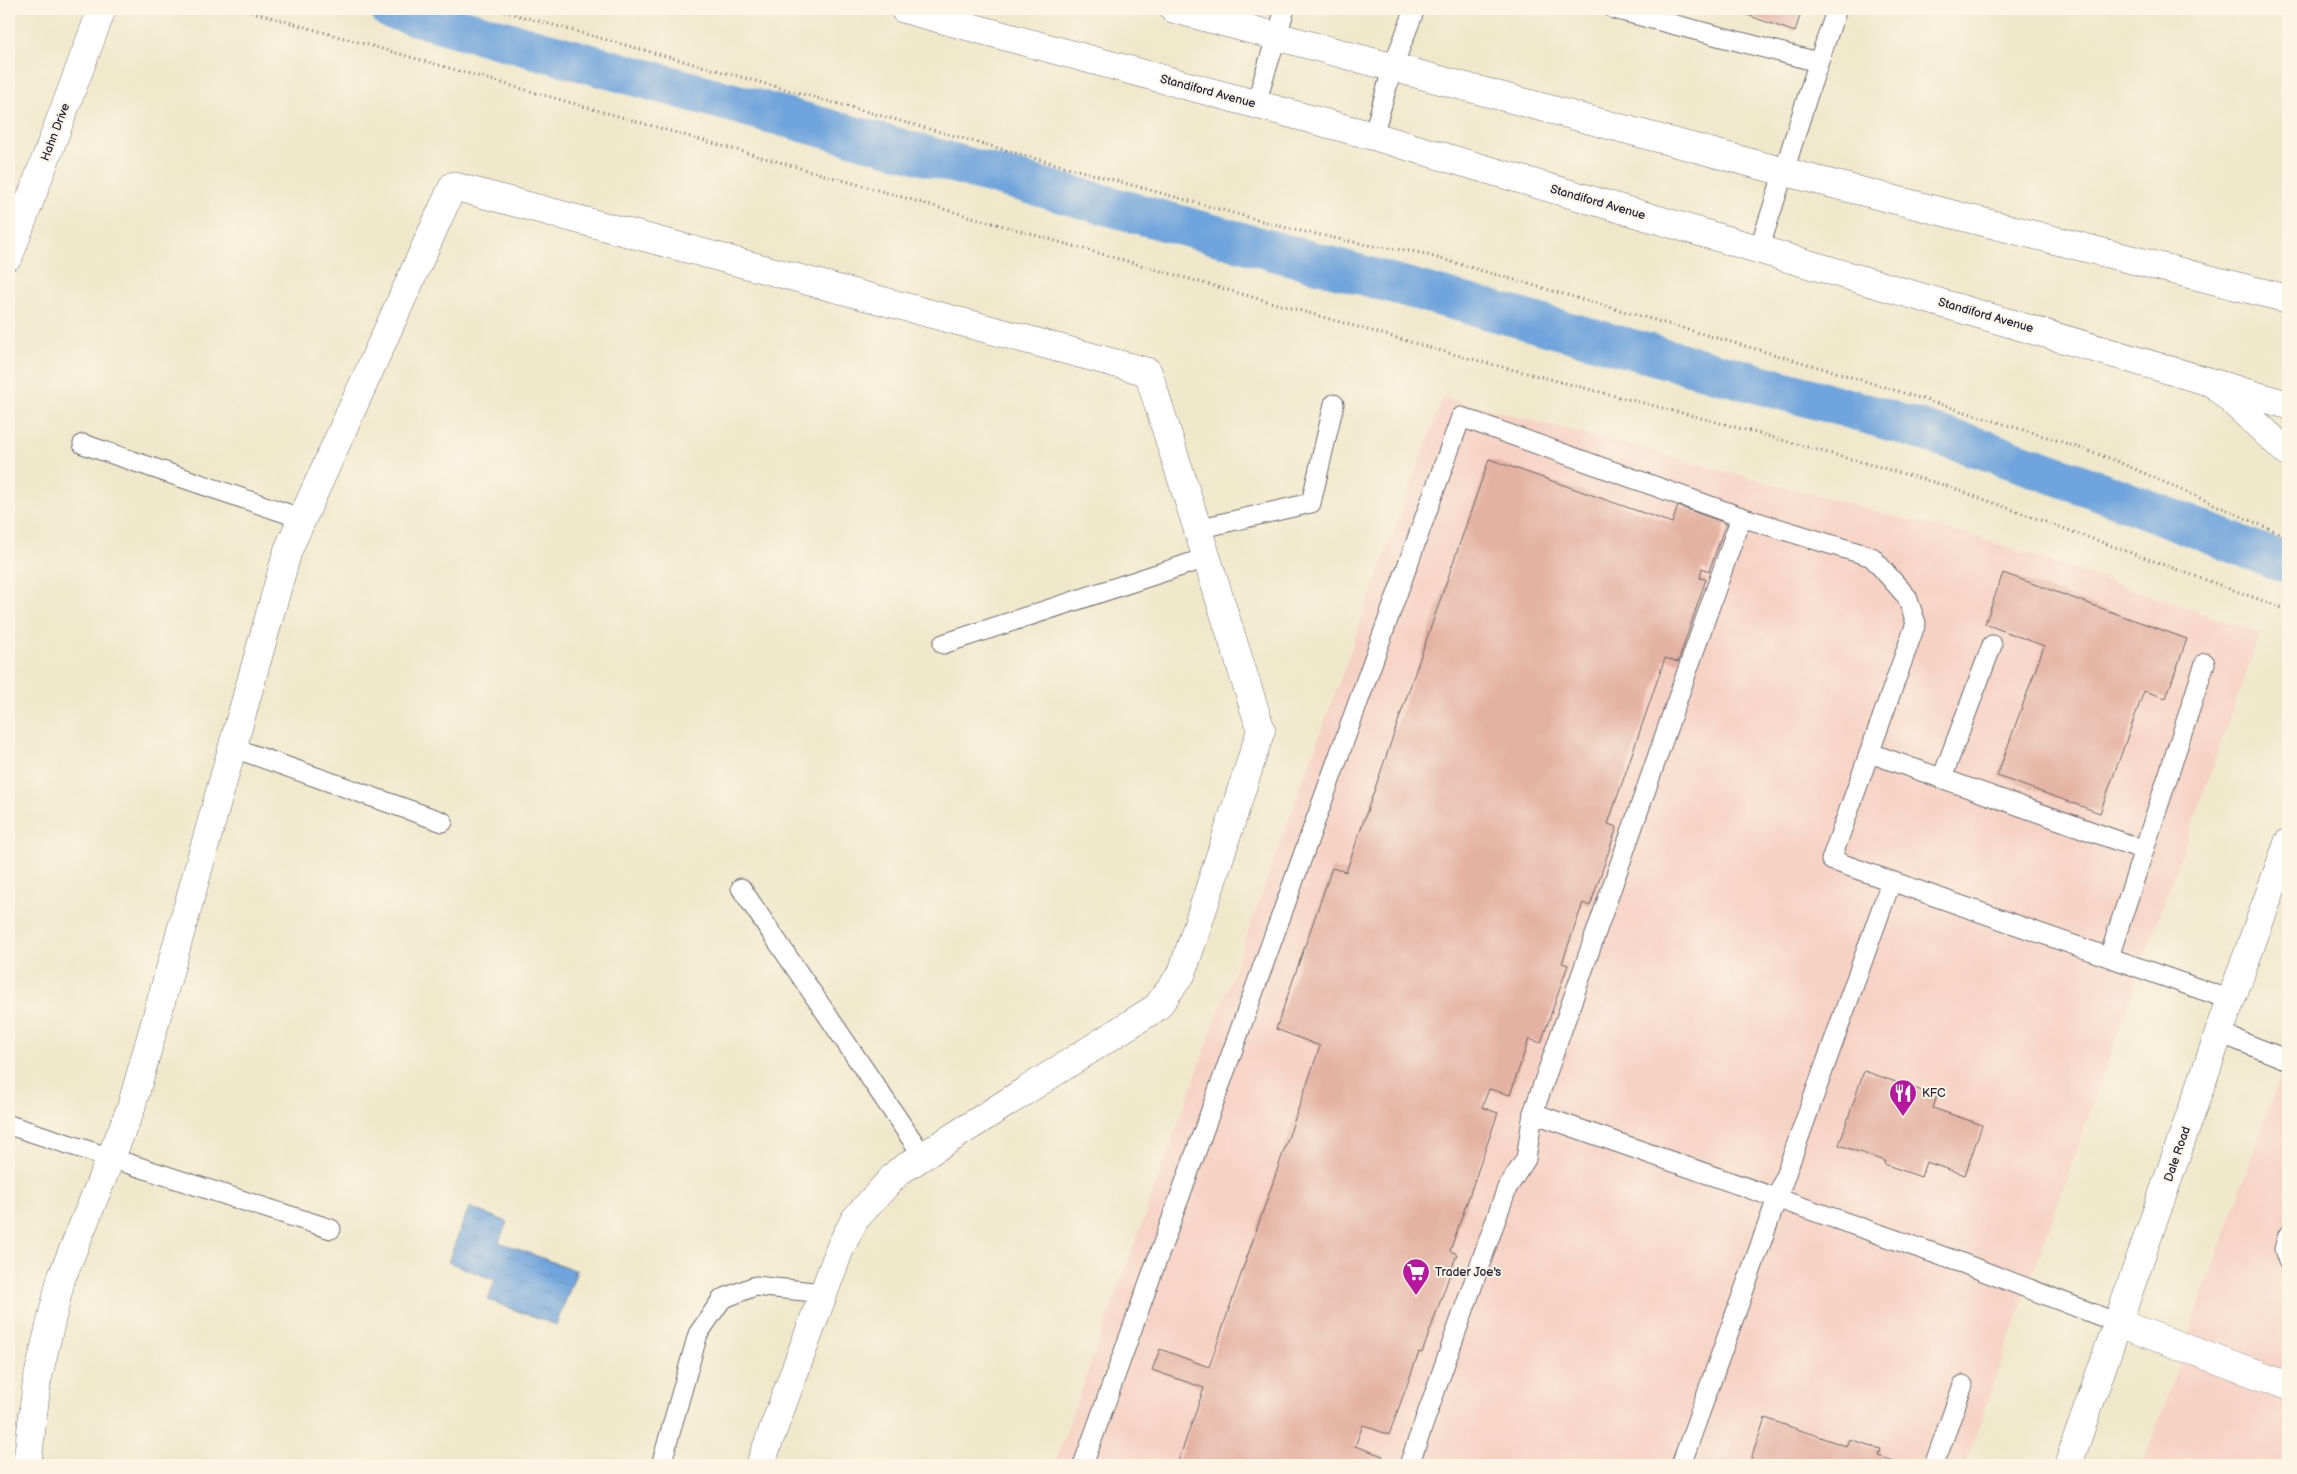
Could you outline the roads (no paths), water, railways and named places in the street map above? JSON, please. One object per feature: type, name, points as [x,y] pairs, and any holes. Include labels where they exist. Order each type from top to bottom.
[{"type":"street","name":"Hahn Drive","points":[[9,253],[102,9]]},
{"type":"street","name":"Standiford Avenue","points":[[904,9],[1373,136],[2288,404]]},
{"type":"street","points":[[1174,9],[1785,172],[2287,298]]},
{"type":"street","points":[[28,1465],[37,1381],[61,1279],[131,1108],[234,748],[288,550],[453,186],[1148,372],[1261,730],[1182,973],[1157,1007],[898,1172],[855,1219],[841,1246],[760,1465]]},
{"type":"street","points":[[2210,381],[2288,453]]},
{"type":"street","name":"Dale Road","points":[[2068,1465],[2288,842]]},
{"type":"street","points":[[2118,1323],[2288,1386]]},
{"type":"lane","points":[[1256,103],[1275,36],[1285,9]]},
{"type":"lane","points":[[1373,136],[1393,66],[1414,9]]},
{"type":"lane","points":[[1614,9],[1818,62]]},
{"type":"lane","points":[[1759,249],[1785,172],[1818,62],[1837,9]]},
{"type":"lane","points":[[1197,529],[1311,503],[1334,404]]},
{"type":"lane","points":[[1083,1465],[1461,417],[1741,517],[1872,557],[1907,597],[1916,623],[1831,860],[2231,1000]]},
{"type":"lane","points":[[84,444],[303,519]]},
{"type":"lane","points":[[1409,1465],[1506,1188],[1526,1158],[1533,1113],[1741,517]]},
{"type":"lane","points":[[943,644],[1206,558]]},
{"type":"lane","points":[[1942,778],[1992,645]]},
{"type":"lane","points":[[2109,957],[2205,663]]},
{"type":"lane","points":[[234,748],[443,822]]},
{"type":"lane","points":[[1870,753],[2144,850]]},
{"type":"lane","points":[[1681,1465],[1891,882]]},
{"type":"lane","points":[[741,888],[923,1156]]},
{"type":"lane","points":[[2219,1033],[2288,1060]]},
{"type":"lane","points":[[1533,1113],[1777,1200],[1962,1263],[2118,1323]]},
{"type":"lane","points":[[9,1125],[331,1229]]},
{"type":"lane","points":[[2288,1235],[2284,1249],[2288,1261]]},
{"type":"lane","points":[[661,1465],[698,1334],[722,1300],[754,1286],[824,1293]]},
{"type":"lane","points":[[1934,1465],[1963,1385]]},
{"type":"water","points":[[469,1207],[507,1222],[499,1242],[577,1271],[556,1325],[488,1300],[495,1280],[448,1262]]},
{"type":"waterway","points":[[390,9],[1851,409],[1983,449],[2108,494],[2280,561]]},
{"type":"place","name":"KFC","points":[[1903,1117]]},
{"type":"place","name":"Trader Joe's","points":[[1416,1296]]}]
